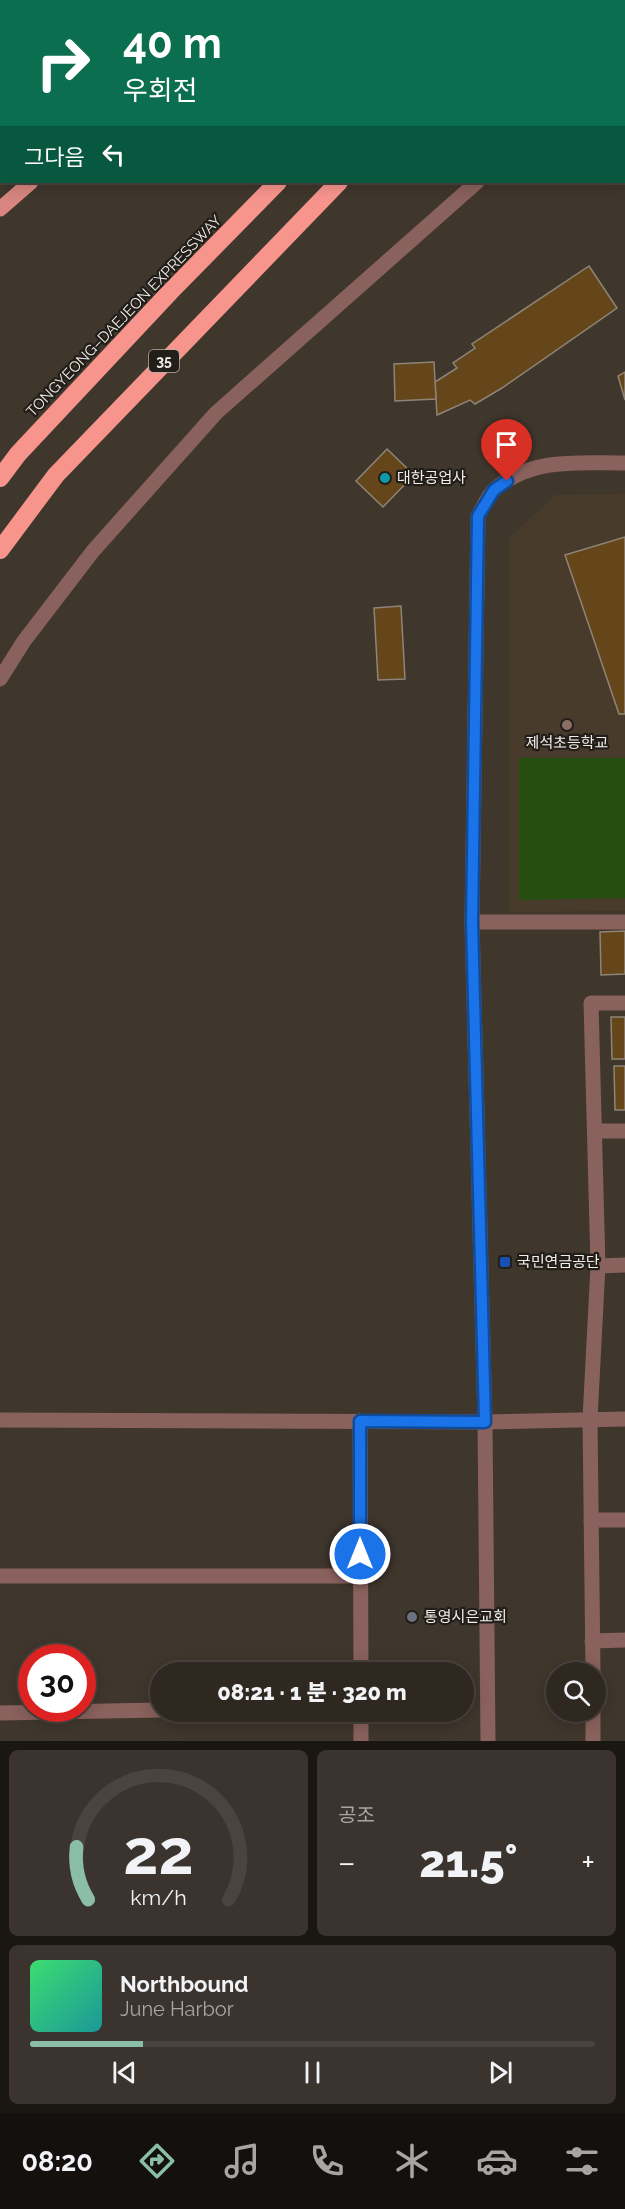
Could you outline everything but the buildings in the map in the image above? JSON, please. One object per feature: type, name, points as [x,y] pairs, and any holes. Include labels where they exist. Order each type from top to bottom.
[{"type":"highway","name":"TONGYEONG–DAEJEON EXPRESSWAY","points":[[0,478],[18,454],[170,292],[277,183]]},
{"type":"highway","name":"35","points":[[0,550],[56,475],[338,183]]},
{"type":"main road","points":[[0,209],[30,183]]},
{"type":"street","points":[[0,679],[30,632],[93,551],[216,413],[476,183]]},
{"type":"street","points":[[488,1741],[485,1422],[472,922],[478,516],[494,490],[521,472],[548,463],[625,463]]},
{"type":"street","points":[[472,922],[625,922]]},
{"type":"street","points":[[593,1662],[590,1419],[598,1266],[591,1003],[625,1003]]},
{"type":"street","points":[[596,1131],[625,1131]]},
{"type":"street","points":[[598,1266],[625,1265]]},
{"type":"street","points":[[0,1420],[485,1422],[625,1419]]},
{"type":"street","points":[[360,1421],[361,1662]]},
{"type":"street","points":[[591,1520],[625,1520]]},
{"type":"street","points":[[0,1576],[360,1576]]},
{"type":"street","points":[[592,1641],[625,1641]]},
{"type":"street","points":[[0,1713],[150,1710]]},
{"type":"street","points":[[361,1722],[361,1741]]},
{"type":"street","points":[[593,1722],[593,1741]]},
{"type":"shaded area","name":"제석초등학교","points":[[625,494],[625,911],[509,912],[509,539],[554,495]]},
{"type":"green space","points":[[519,758],[625,758],[625,898],[519,900]]},
{"type":"place","name":"대한공업사","points":[[385,478]]},
{"type":"place","name":"제석초등학교","points":[[567,725]]},
{"type":"place","name":"국민연금공단","points":[[505,1262]]},
{"type":"place","name":"통영시은교회","points":[[412,1617]]},
{"type":"route","points":[[360,1554],[360,1421],[485,1422],[472,922],[478,516],[494,490],[507,481]]}]
